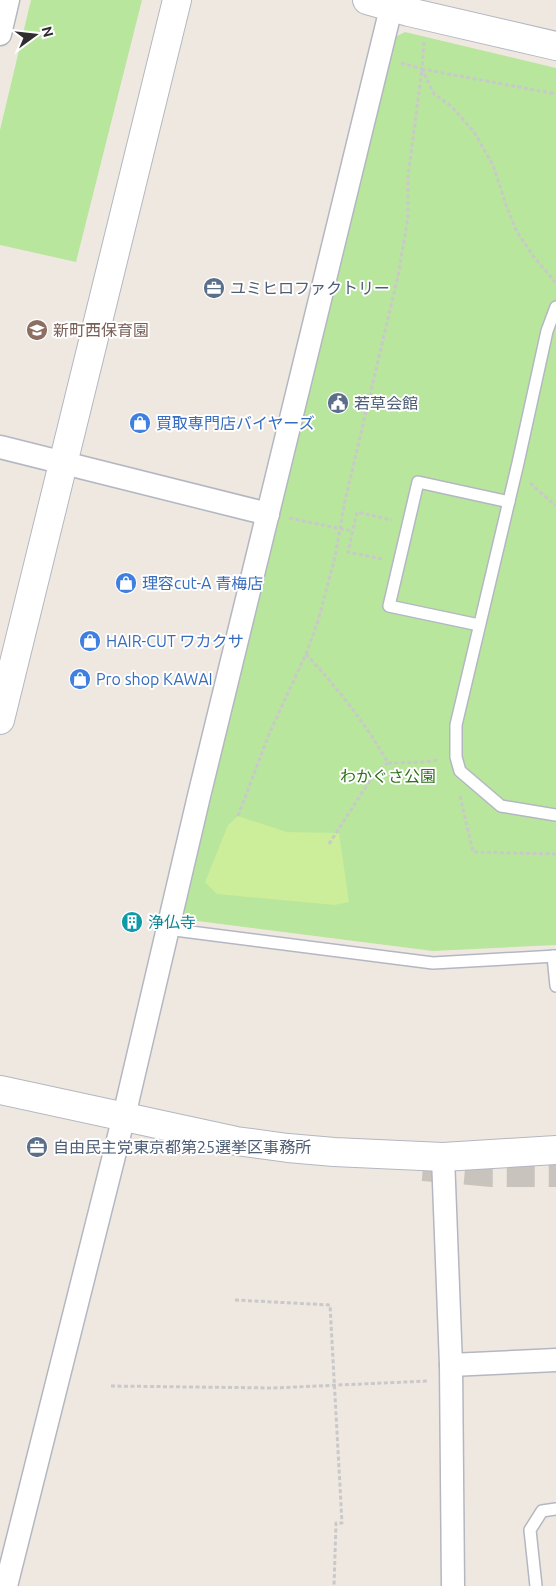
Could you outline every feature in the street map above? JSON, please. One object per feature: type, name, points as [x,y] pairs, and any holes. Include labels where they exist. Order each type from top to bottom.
[{"type":"street","points":[[0,34],[8,0]]},
{"type":"street","points":[[0,720],[177,0]]},
{"type":"street","points":[[6,1586],[124,1116],[167,929],[268,514],[384,2],[409,12],[556,46]]},
{"type":"street","points":[[0,447],[268,514]]},
{"type":"street","points":[[0,1090],[236,1141],[288,1148],[443,1157],[556,1150]]},
{"type":"street","points":[[443,1157],[451,1372],[453,1586]]},
{"type":"street","points":[[451,1372],[556,1360]]},
{"type":"lane","points":[[556,307],[546,331],[509,502],[456,725],[456,757],[460,771],[501,806],[556,816]]},
{"type":"lane","points":[[479,625],[389,606],[418,482],[509,502]]},
{"type":"lane","points":[[167,929],[433,963],[554,956],[556,986]]},
{"type":"lane","points":[[536,1586],[530,1530],[542,1511],[556,1509]]},
{"type":"path","points":[[238,816],[269,734],[306,654],[318,621],[341,528],[345,501],[398,276],[408,217],[408,177],[426,34]]},
{"type":"path","points":[[422,69],[556,94]]},
{"type":"path","points":[[422,69],[434,94],[452,107],[474,132],[493,165],[517,232],[534,257],[556,283]]},
{"type":"path","points":[[516,471],[556,506]]},
{"type":"path","points":[[400,563],[348,552],[352,531],[357,512],[408,524]]},
{"type":"path","points":[[268,514],[352,531]]},
{"type":"path","points":[[306,654],[348,703],[377,742],[388,762]]},
{"type":"path","points":[[329,844],[374,774],[388,762],[426,762],[456,757]]},
{"type":"path","points":[[460,771],[457,784],[474,852],[556,854]]},
{"type":"path","points":[[236,1300],[330,1305],[342,1523],[336,1523],[334,1586]]},
{"type":"path","points":[[111,1386],[273,1388],[335,1386],[451,1372]]},
{"type":"green space","points":[[31,0],[142,0],[76,262],[0,245],[0,130]]},
{"type":"green space","name":"わかぐさ公園","points":[[405,32],[556,68],[556,945],[433,951],[190,920],[183,911],[387,67],[395,37]]},
{"type":"green space","points":[[238,816],[287,832],[339,833],[349,902],[335,905],[217,894],[205,882],[228,825]]},
{"type":"tunnel","points":[[423,1167],[492,1173],[556,1173]]},
{"type":"place","name":"ユミヒロファクトリー","points":[[214,288]]},
{"type":"place","name":"新町西保育園","points":[[37,330]]},
{"type":"place","name":"若草会館","points":[[338,403]]},
{"type":"place","name":"買取専門店バイヤーズ","points":[[140,423]]},
{"type":"place","name":"理容cut-A 青梅店","points":[[126,583]]},
{"type":"place","name":"HAIR-CUT ワカクサ","points":[[90,641]]},
{"type":"place","name":"Pro shop KAWAI","points":[[80,679]]},
{"type":"place","name":"浄仏寺","points":[[132,922]]},
{"type":"place","name":"自由民主党東京都第25選挙区事務所","points":[[37,1147]]}]
